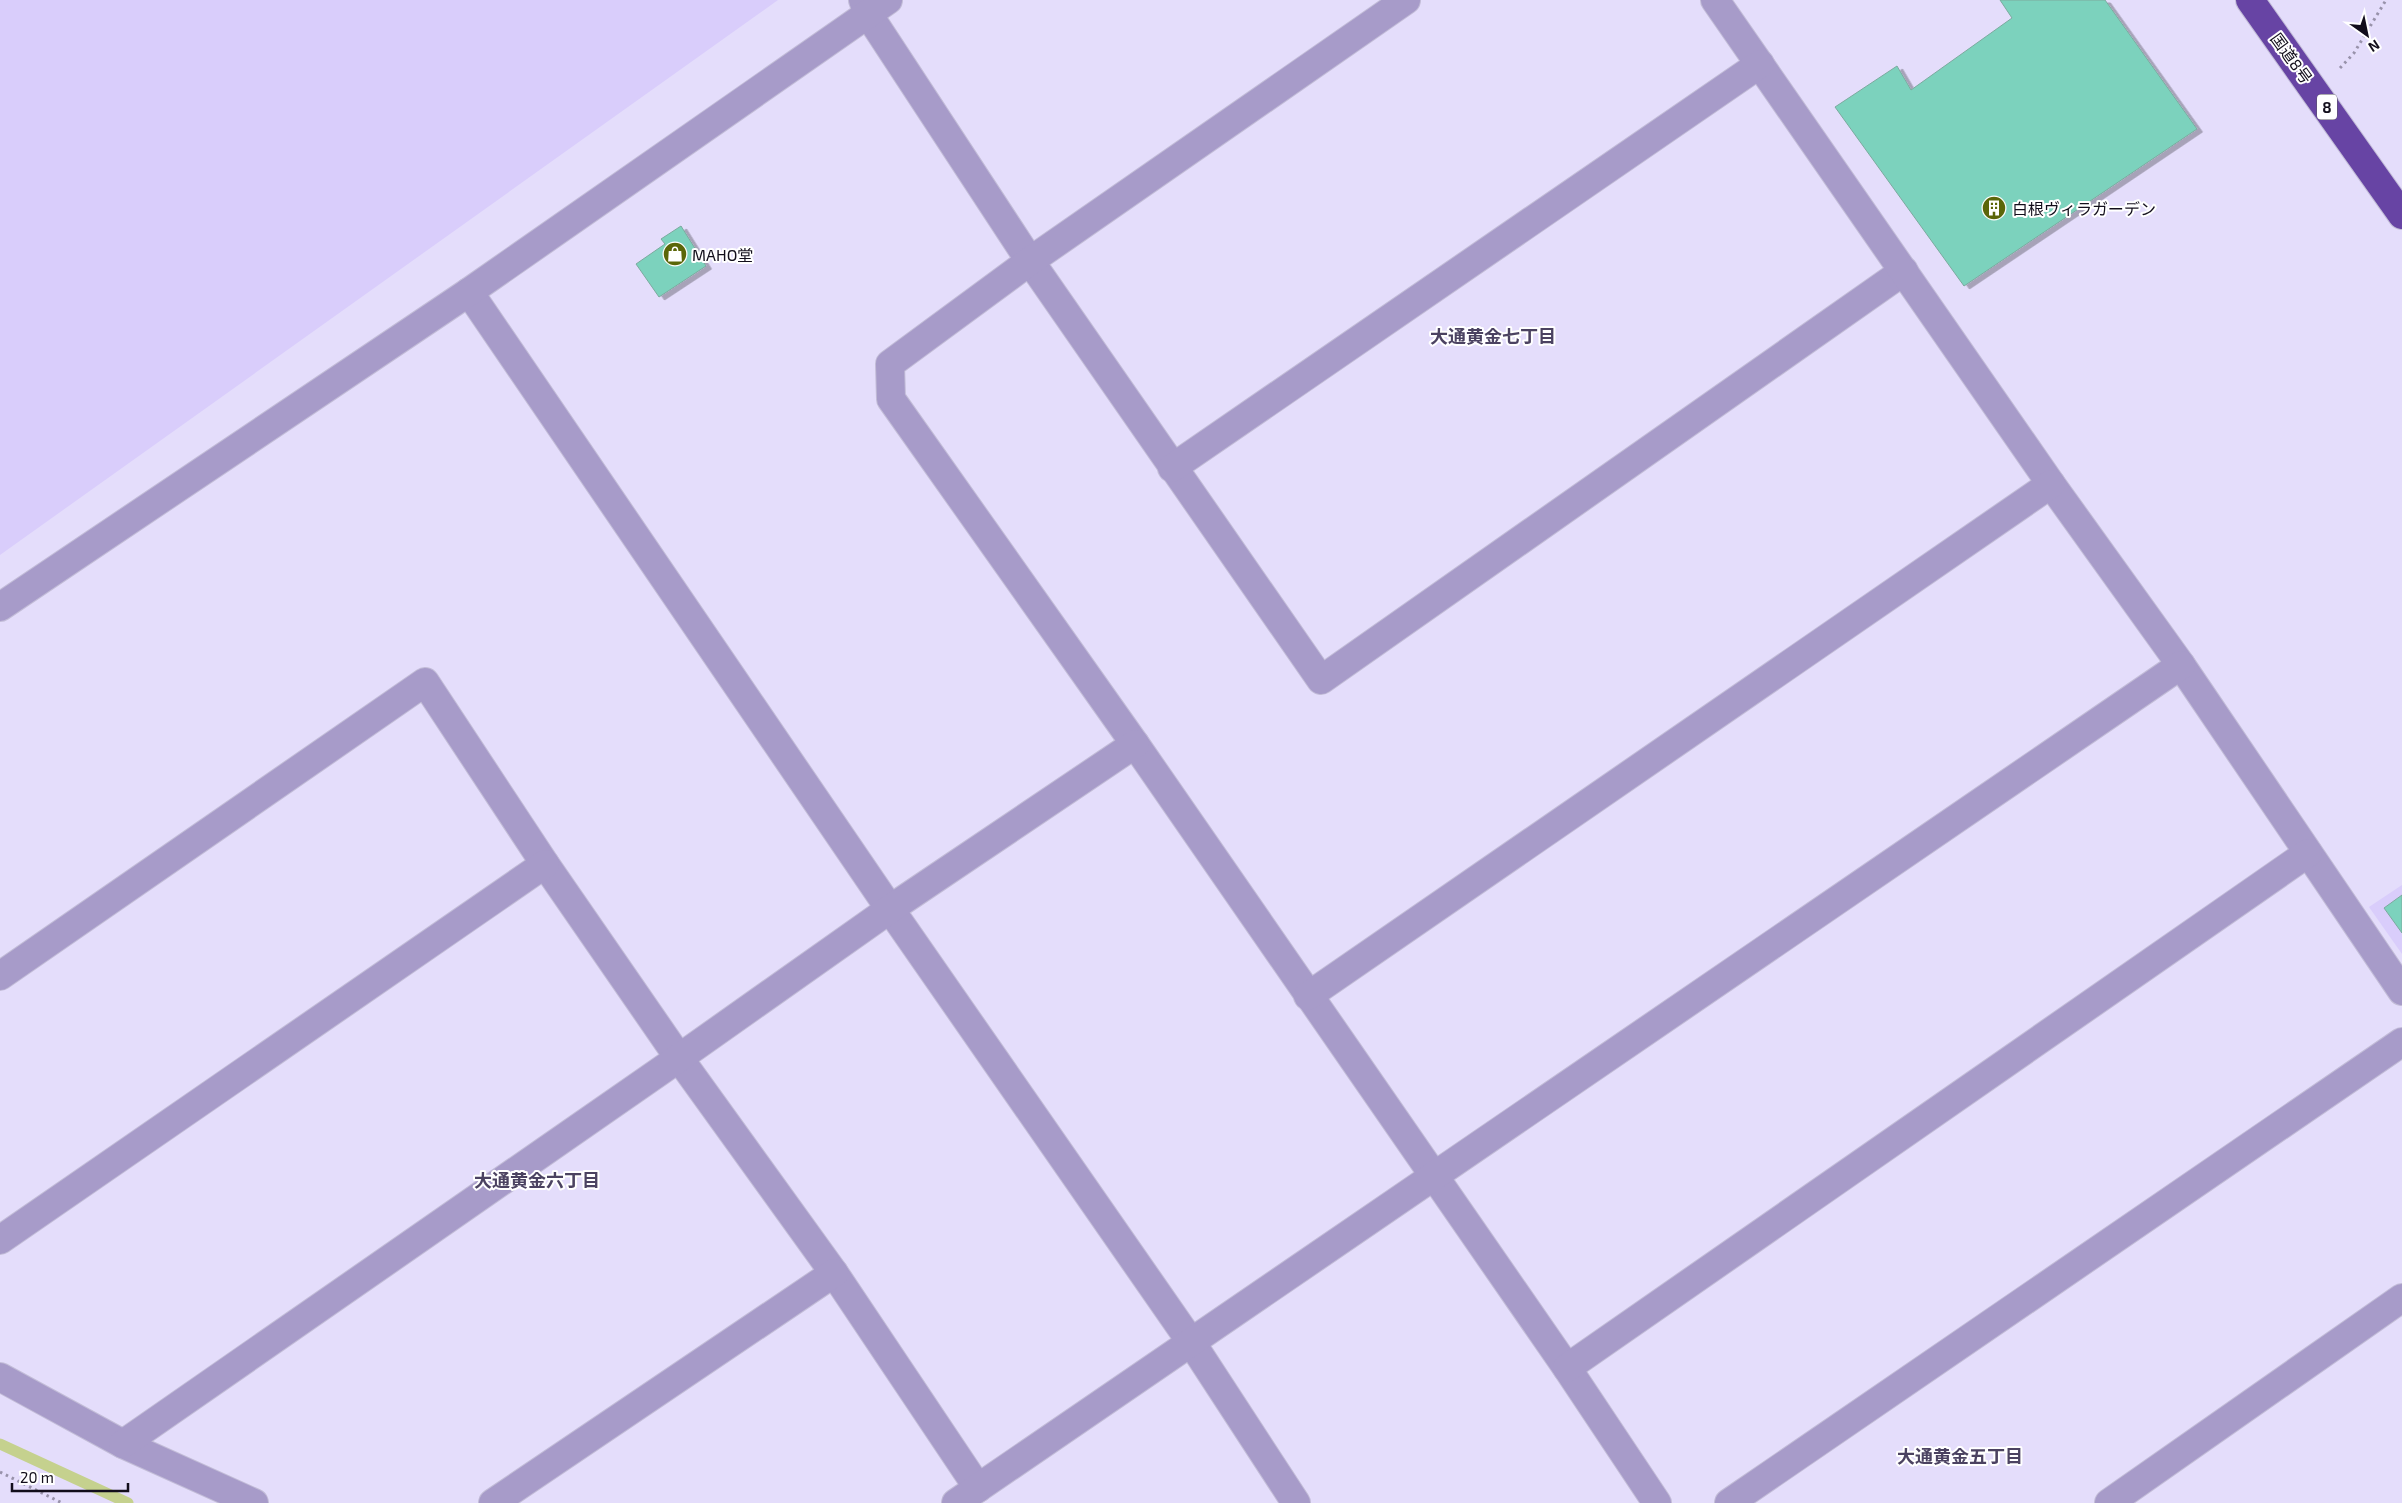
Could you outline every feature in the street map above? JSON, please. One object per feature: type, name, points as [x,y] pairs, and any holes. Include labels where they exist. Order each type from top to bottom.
[{"type":"highway","name":"国道8号","points":[[2250,0],[2317,92],[2402,215]]},
{"type":"street","points":[[1406,0],[1030,261],[890,364],[891,399],[1135,744],[1432,1176],[1567,1368],[1657,1503]]},
{"type":"street","points":[[1715,0],[2051,484],[2181,665],[2402,991]]},
{"type":"street","points":[[0,607],[469,292],[873,5],[1030,261],[1321,680],[1904,271]]},
{"type":"street","points":[[1172,468],[1760,64]]},
{"type":"street","points":[[469,292],[890,909],[1191,1342],[1296,1503]]},
{"type":"street","points":[[1308,996],[2051,484]]},
{"type":"street","points":[[0,976],[425,682],[546,864],[679,1058],[834,1273],[967,1496],[2181,665]]},
{"type":"street","points":[[123,1444],[890,909],[1135,744]]},
{"type":"street","points":[[1567,1368],[2308,853]]},
{"type":"street","points":[[0,1240],[546,864]]},
{"type":"street","points":[[1730,1503],[2402,1042]]},
{"type":"street","points":[[493,1503],[834,1273]]},
{"type":"street","points":[[2109,1503],[2402,1298]]},
{"type":"street","points":[[0,1377],[123,1444],[254,1503]]},
{"type":"path","points":[[2317,92],[2354,53],[2386,0]]},
{"type":"path","points":[[0,1472],[62,1503]]},
{"type":"shaded area","points":[[0,0],[778,0],[0,555]]},
{"type":"shaded area","points":[[2402,885],[2402,954],[2369,907]]},
{"type":"building","name":"白根ヴィラガーデン","points":[[2000,0],[2105,0],[2197,129],[1964,286],[1835,107],[1897,66],[1911,90],[2012,18]]},
{"type":"building","name":"MAHO堂","points":[[681,226],[706,266],[659,297],[636,264],[665,244],[661,239]]},
{"type":"building","points":[[2402,895],[2402,933],[2384,908]]},
{"type":"waterway","points":[[0,1444],[128,1503]]},
{"type":"place","name":"白根ヴィラガーデン","points":[[1994,208]]},
{"type":"place","name":"MAHO堂","points":[[675,254]]},
{"type":"district","name":"大通黄金七丁目","points":[[1493,336]]},
{"type":"district","name":"大通黄金六丁目","points":[[537,1180]]},
{"type":"district","name":"大通黄金五丁目","points":[[1960,1456]]}]
